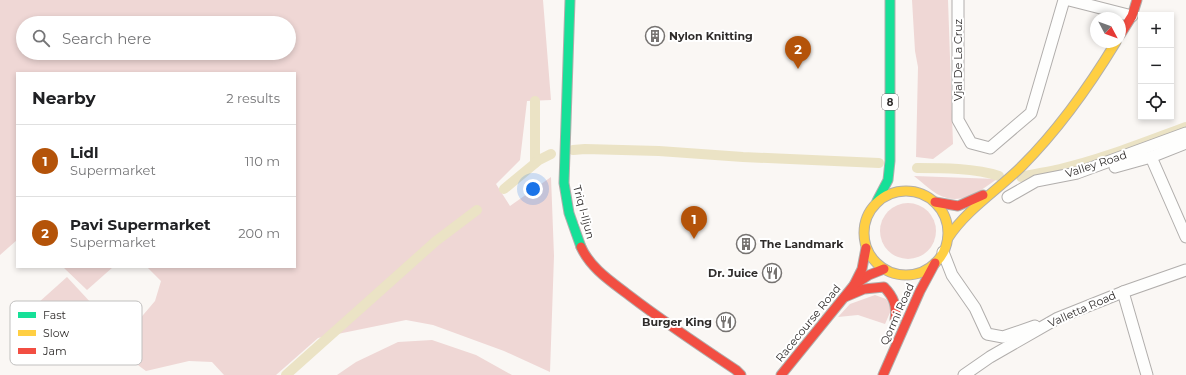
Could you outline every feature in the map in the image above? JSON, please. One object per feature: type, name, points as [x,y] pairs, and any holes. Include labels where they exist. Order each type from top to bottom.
[{"type":"main road","name":"Triq l-Iljun","points":[[570,0],[564,183],[569,213],[584,253],[599,272],[660,319],[736,370],[741,375]]},
{"type":"main road","name":"8","points":[[866,248],[864,224],[869,212],[877,201],[888,180],[890,161],[890,0]]},
{"type":"main road","points":[[1126,26],[1132,16],[1137,0]]},
{"type":"main road","points":[[866,248],[873,260],[884,269],[894,273],[909,275],[923,272],[935,263],[943,252],[948,238],[957,224],[1022,166],[1074,104],[1112,48]]},
{"type":"main road","points":[[906,180],[935,202],[943,212],[948,225],[948,238]]},
{"type":"main road","points":[[935,202],[958,206],[978,198],[999,186]]},
{"type":"main road","points":[[877,201],[887,194],[898,191],[910,190],[922,193]]},
{"type":"main road","name":"Racecourse Road","points":[[781,375],[854,285],[862,269],[866,248]]},
{"type":"main road","name":"Qormi Road","points":[[883,375],[920,291],[935,263]]},
{"type":"main road","name":"Racecourse Road","points":[[854,285],[869,275],[884,269]]},
{"type":"main road","name":"Qormi Road","points":[[894,273],[902,283]]},
{"type":"main road","name":"Qormi Road","points":[[845,297],[861,289],[870,287],[884,287],[892,294],[897,306],[893,323],[902,300]]},
{"type":"street","name":"Vjal De La Cruz","points":[[958,0],[958,120],[972,143],[990,148],[1031,114],[1064,0]]},
{"type":"street","points":[[1068,0],[1132,16]]},
{"type":"street","name":"Valley Road","points":[[1008,197],[1036,181],[1077,173],[1186,133]]},
{"type":"street","points":[[1115,167],[1151,157],[1186,143]]},
{"type":"street","points":[[1151,157],[1186,236]]},
{"type":"street","points":[[943,252],[952,275],[974,308],[986,334],[1003,337],[1058,318]]},
{"type":"street","name":"Valletta Road","points":[[964,375],[990,357],[1058,318],[1123,292],[1185,274]]},
{"type":"street","points":[[1123,292],[1146,375]]},
{"type":"shaded area","points":[[0,0],[543,0],[551,100],[527,101],[520,160],[496,184],[510,206],[551,177],[554,256],[550,372],[504,351],[433,325],[406,320],[318,338],[276,375],[224,375],[212,362],[189,361],[146,371],[138,365],[142,365],[142,316],[155,301],[161,281],[148,268],[296,268],[296,72],[16,72],[16,241],[0,255]]},
{"type":"shaded area","points":[[912,0],[948,0],[953,144],[933,159],[916,157],[918,67],[915,51]]},
{"type":"shaded area","points":[[914,176],[997,179],[976,193],[954,199],[945,198],[937,194]]},
{"type":"shaded area","points":[[903,203],[913,203],[928,211],[934,220],[936,231],[934,242],[928,251],[913,259],[903,259],[892,254],[885,247],[880,236],[880,226],[885,215],[892,208]]},
{"type":"shaded area","points":[[64,268],[112,268],[87,290]]},
{"type":"shaded area","points":[[67,277],[89,301],[40,301]]},
{"type":"shaded area","points":[[875,295],[886,299],[892,308],[885,324],[858,315],[838,317],[850,304]]},
{"type":"shaded area","points":[[432,340],[476,355],[512,375],[337,375],[356,362],[398,342]]},
{"type":"waterway","points":[[535,101],[535,163]]},
{"type":"waterway","points":[[1021,177],[1060,169],[1092,160],[1186,127]]},
{"type":"waterway","points":[[573,150],[659,151],[743,157],[879,163]]},
{"type":"waterway","points":[[504,189],[539,160],[551,154]]},
{"type":"waterway","points":[[917,168],[947,168],[980,171],[999,176]]},
{"type":"waterway","points":[[286,375],[436,241],[477,210]]},
{"type":"traffic: fast","points":[[570,0],[564,183],[569,213],[581,247]]},
{"type":"traffic: fast","points":[[877,201],[888,180],[890,161],[890,0]]},
{"type":"traffic: slow","points":[[948,238],[973,209],[1022,166],[1061,122],[1084,91],[1112,48]]},
{"type":"traffic: slow","points":[[906,191],[922,194],[936,203],[945,217],[948,233],[945,249],[936,263],[922,272],[906,275],[890,272],[876,263],[867,249],[864,233],[867,217],[876,203],[890,194],[906,191]]},
{"type":"traffic: jam","points":[[1126,26],[1132,16],[1137,0]]},
{"type":"traffic: jam","points":[[935,202],[958,206],[983,195]]},
{"type":"traffic: jam","points":[[581,247],[590,262],[609,280],[741,375]]},
{"type":"traffic: jam","points":[[781,375],[854,285],[862,269],[866,248]]},
{"type":"traffic: jam","points":[[883,375],[920,291],[935,263]]},
{"type":"traffic: jam","points":[[854,285],[869,275],[884,269]]},
{"type":"traffic: jam","points":[[845,297],[864,289],[884,287],[894,302],[896,310],[895,320]]},
{"type":"place","name":"Nylon Knitting","points":[[655,36]]},
{"type":"place","name":"Pavi Supermarket","points":[[798,69]]},
{"type":"place","name":"Lidl","points":[[694,239]]},
{"type":"place","name":"The Landmark","points":[[746,244]]},
{"type":"place","name":"Dr. Juice","points":[[772,273]]},
{"type":"place","name":"Burger King","points":[[726,322]]}]
